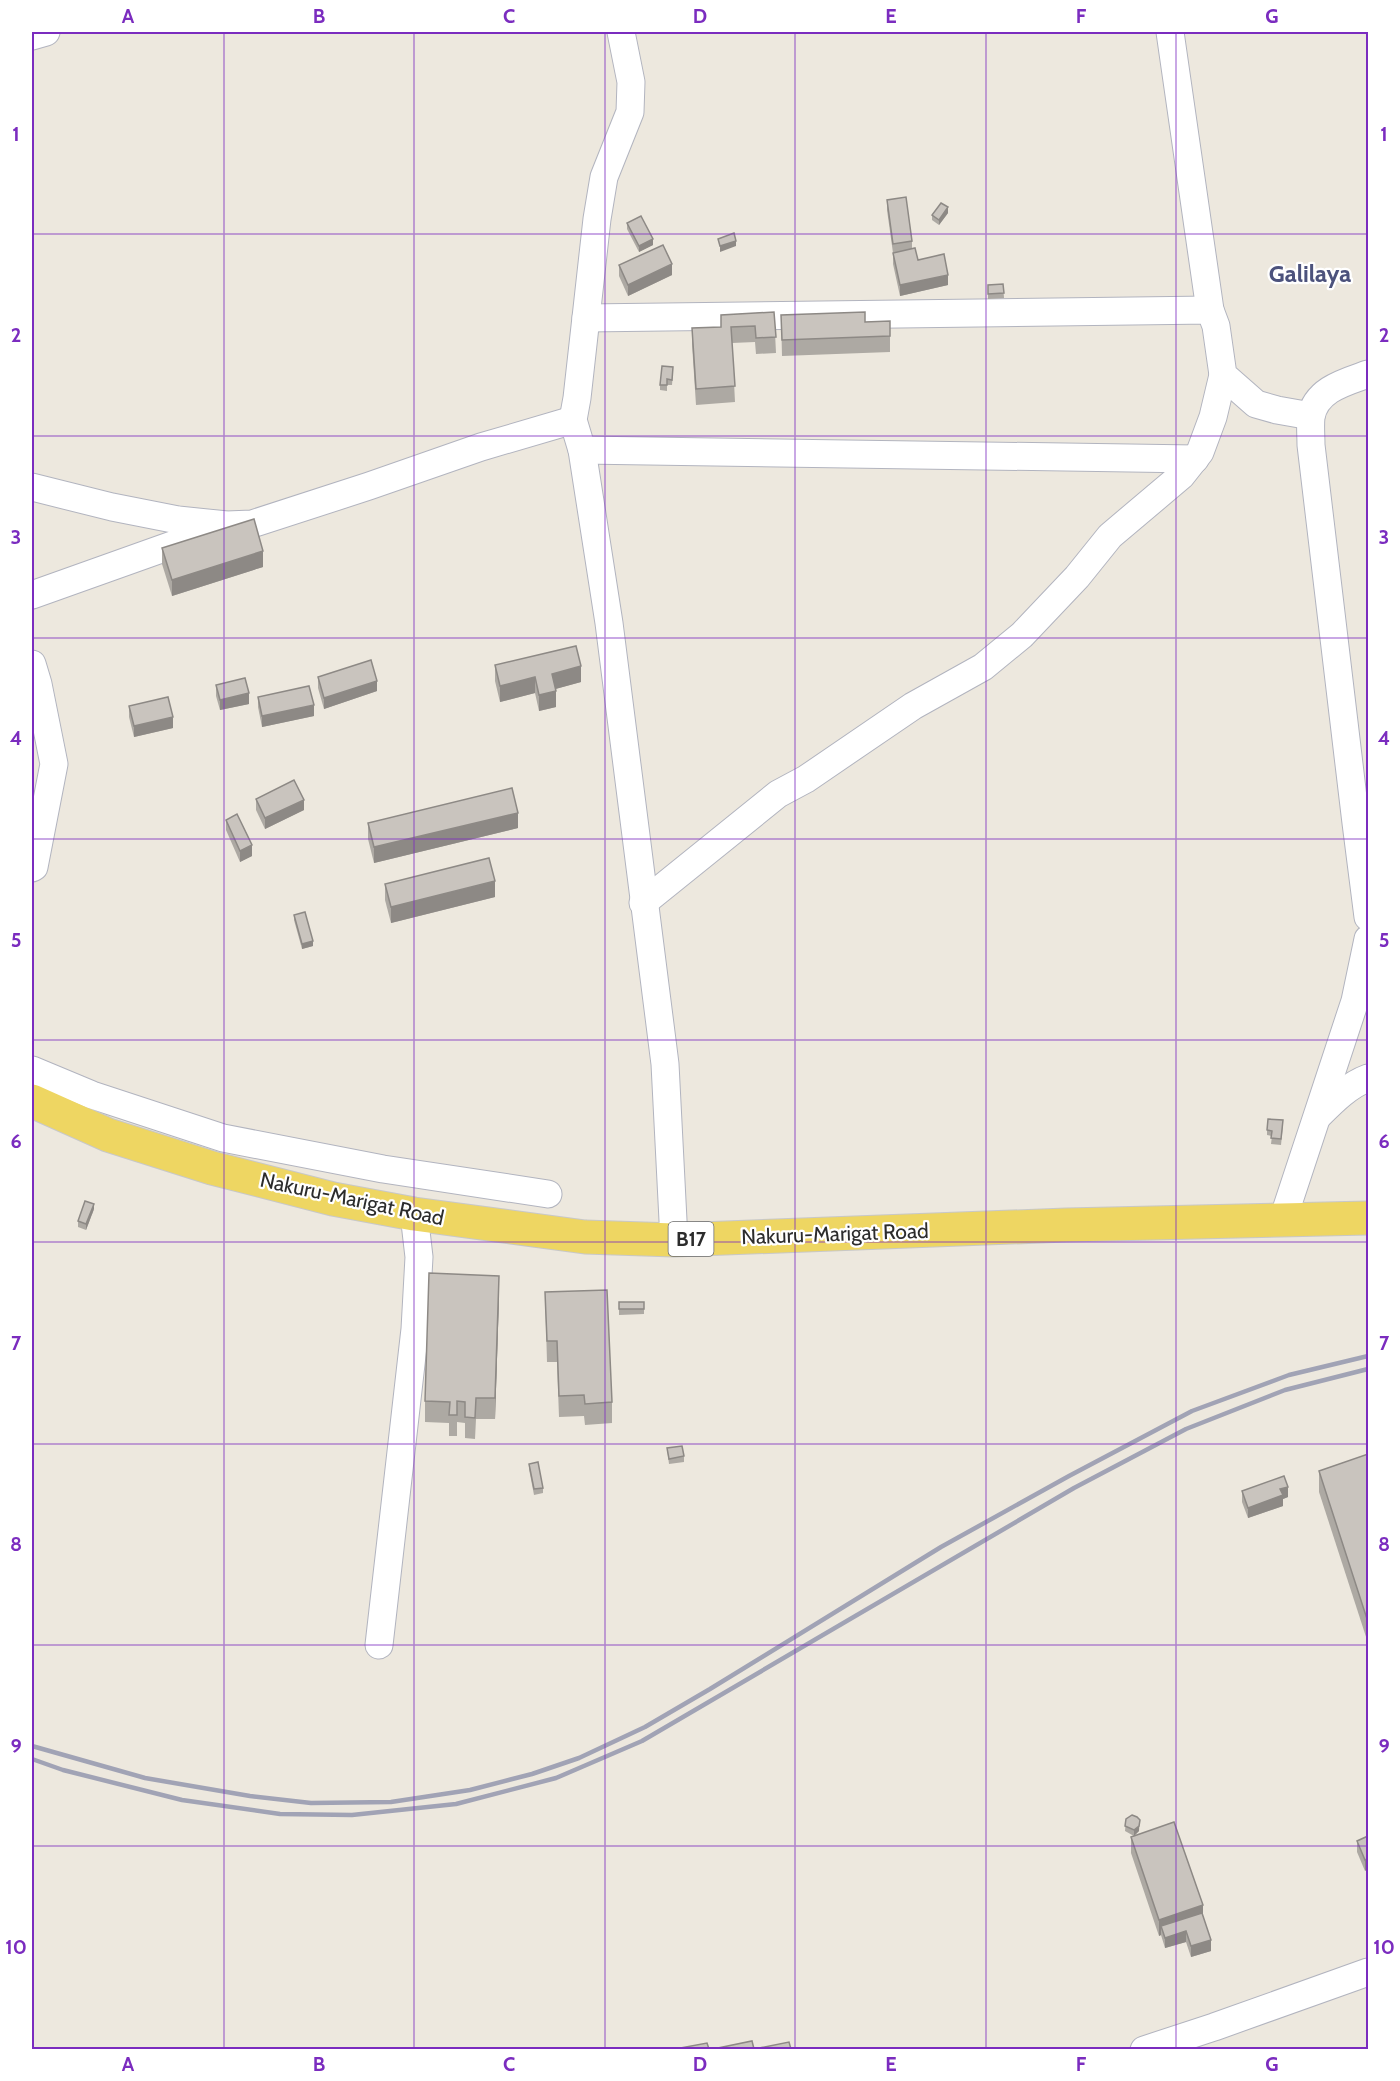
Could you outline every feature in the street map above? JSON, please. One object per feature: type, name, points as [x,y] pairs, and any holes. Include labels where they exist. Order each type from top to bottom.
[{"type":"main road","name":"Nakuru-Marigat Road","points":[[32,1101],[108,1135],[212,1168],[333,1199],[414,1214],[585,1238],[674,1240],[1368,1218]]},
{"type":"street","points":[[32,36],[46,32]]},
{"type":"street","points":[[621,32],[631,82],[630,112],[604,177],[573,420],[582,450],[609,623],[665,1064],[674,1240]]},
{"type":"street","points":[[643,903],[778,794],[806,779],[913,706],[983,667],[1022,635],[1077,577],[1110,536],[1181,476],[1200,452],[1213,417],[1223,375],[1216,326],[1210,310],[1170,32]]},
{"type":"street","points":[[586,318],[1210,310]]},
{"type":"street","points":[[1368,374],[1345,382],[1319,398],[1311,416],[1311,445],[1368,915]]},
{"type":"street","points":[[1223,375],[1256,404],[1311,416]]},
{"type":"street","points":[[32,487],[167,518],[227,525],[252,524],[481,447],[573,420]]},
{"type":"street","points":[[582,450],[1195,459]]},
{"type":"street","points":[[32,595],[227,525]]},
{"type":"street","points":[[32,664],[54,764],[32,868]]},
{"type":"street","points":[[1283,1219],[1355,1001],[1368,939]]},
{"type":"street","points":[[32,1070],[92,1095],[223,1138],[383,1169],[548,1194]]},
{"type":"street","points":[[1317,1118],[1335,1099],[1368,1078]]},
{"type":"street","points":[[379,1645],[415,1329],[419,1257],[414,1214]]},
{"type":"street","points":[[1144,2049],[1214,2027],[1368,1972]]},
{"type":"building","points":[[906,197],[912,241],[893,244],[887,200]]},
{"type":"building","points":[[941,203],[948,207],[939,220],[932,215]]},
{"type":"building","points":[[641,216],[653,239],[639,246],[627,223]]},
{"type":"building","points":[[734,233],[736,241],[720,246],[718,239]]},
{"type":"building","points":[[663,245],[672,264],[628,285],[619,265]]},
{"type":"building","points":[[915,248],[918,260],[944,254],[948,275],[900,285],[893,253]]},
{"type":"building","points":[[1003,284],[1004,293],[988,294],[988,285]]},
{"type":"building","points":[[774,312],[776,337],[756,338],[755,326],[731,327],[735,386],[696,389],[692,328],[721,327],[721,315]]},
{"type":"building","points":[[865,312],[865,322],[890,321],[890,336],[782,340],[781,315]]},
{"type":"building","points":[[662,366],[673,367],[672,380],[667,379],[667,385],[660,385]]},
{"type":"building","points":[[254,519],[263,551],[172,580],[162,548]]},
{"type":"building","points":[[576,646],[581,666],[552,674],[556,691],[539,695],[535,677],[500,686],[495,665]]},
{"type":"building","points":[[371,660],[377,681],[324,698],[318,677]]},
{"type":"building","points":[[245,678],[249,693],[220,700],[216,685]]},
{"type":"building","points":[[309,686],[314,705],[262,716],[258,697]]},
{"type":"building","points":[[168,697],[173,717],[134,726],[129,706]]},
{"type":"building","points":[[294,780],[304,800],[265,818],[256,799]]},
{"type":"building","points":[[512,788],[518,813],[374,847],[368,823]]},
{"type":"building","points":[[237,814],[252,845],[240,851],[226,820]]},
{"type":"building","points":[[489,858],[495,881],[391,907],[385,884]]},
{"type":"building","points":[[305,912],[313,941],[302,944],[294,915]]},
{"type":"building","points":[[1268,1119],[1283,1120],[1281,1139],[1271,1138],[1272,1131],[1267,1130]]},
{"type":"building","points":[[85,1201],[94,1204],[86,1224],[78,1221]]},
{"type":"building","points":[[429,1273],[499,1276],[495,1398],[476,1398],[475,1418],[465,1417],[465,1402],[457,1401],[457,1415],[449,1415],[450,1402],[425,1401]]},
{"type":"building","points":[[607,1290],[612,1402],[585,1404],[584,1395],[559,1396],[557,1341],[547,1341],[545,1292]]},
{"type":"building","points":[[619,1302],[644,1302],[644,1309],[619,1309]]},
{"type":"building","points":[[682,1446],[684,1456],[669,1459],[667,1448]]},
{"type":"building","points":[[1368,1454],[1368,1622],[1319,1471]]},
{"type":"building","points":[[538,1462],[543,1488],[534,1489],[529,1464]]},
{"type":"building","points":[[1284,1476],[1288,1487],[1280,1489],[1283,1495],[1248,1508],[1242,1491]]},
{"type":"building","points":[[1132,1815],[1140,1820],[1139,1826],[1134,1830],[1125,1826],[1126,1819]]},
{"type":"building","points":[[1174,1822],[1203,1905],[1159,1920],[1131,1837]]},
{"type":"building","points":[[1368,1836],[1368,1858],[1365,1860],[1357,1841]]},
{"type":"building","points":[[1202,1913],[1211,1940],[1191,1946],[1186,1931],[1165,1938],[1161,1926]]},
{"type":"building","points":[[752,2041],[754,2049],[713,2049]]},
{"type":"building","points":[[789,2042],[791,2049],[754,2049]]},
{"type":"building","points":[[707,2043],[709,2049],[675,2049]]},
{"type":"railway","points":[[32,1746],[145,1778],[250,1796],[311,1803],[391,1802],[470,1790],[532,1774],[579,1758],[645,1727],[941,1547],[1192,1411],[1289,1375],[1368,1356]]},
{"type":"railway","points":[[32,1759],[63,1770],[182,1800],[280,1814],[352,1815],[456,1804],[556,1778],[642,1741],[1074,1488],[1186,1429],[1285,1390],[1368,1369]]},
{"type":"district","name":"Galilaya","points":[[1310,274]]}]
